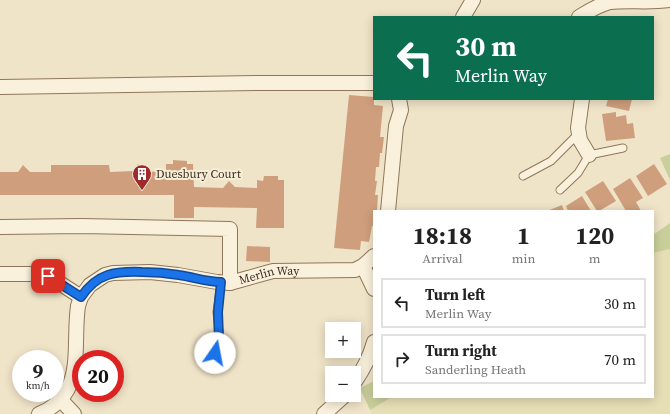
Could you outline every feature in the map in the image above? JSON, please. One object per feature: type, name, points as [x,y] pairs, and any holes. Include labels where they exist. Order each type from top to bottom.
[{"type":"street","points":[[464,16],[473,0]]},
{"type":"street","points":[[581,16],[600,5],[610,2],[670,0]]},
{"type":"street","points":[[0,87],[373,83]]},
{"type":"street","points":[[582,100],[578,128],[580,140],[589,155]]},
{"type":"street","points":[[388,210],[396,126],[402,101]]},
{"type":"street","points":[[0,227],[82,226],[230,229],[226,282]]},
{"type":"street","name":"Merlin Way","points":[[64,396],[73,374],[76,314],[81,297],[90,285],[105,275],[112,273],[150,272],[226,282],[242,280],[273,271],[355,270],[363,266],[373,257]]},
{"type":"street","points":[[363,266],[373,287]]},
{"type":"street","points":[[0,274],[41,274],[55,280],[81,297]]},
{"type":"street","points":[[361,373],[370,356],[373,346]]},
{"type":"street","points":[[39,414],[49,410],[59,402]]},
{"type":"street","points":[[63,402],[74,414]]},
{"type":"street","points":[[324,414],[337,402]]},
{"type":"lane","points":[[523,176],[551,161],[579,133]]},
{"type":"lane","points":[[560,190],[578,173],[589,155],[623,148]]},
{"type":"lane","points":[[215,353],[219,339],[218,312],[226,282]]},
{"type":"shaded area","points":[[670,249],[670,414],[372,414],[370,410],[390,398],[654,398],[654,253]]},
{"type":"green space","points":[[670,154],[670,180],[660,158]]},
{"type":"green space","points":[[670,223],[670,249],[654,253],[654,234]]},
{"type":"green space","points":[[373,382],[373,398],[390,398],[370,410],[361,388]]},
{"type":"building","points":[[349,95],[373,97],[374,105],[383,106],[380,137],[384,137],[382,153],[380,153],[379,167],[376,167],[375,181],[377,181],[375,195],[378,195],[377,210],[373,210],[373,226],[369,242],[361,241],[360,250],[334,248]]},
{"type":"building","points":[[608,100],[632,100],[629,111],[606,106]]},
{"type":"building","points":[[616,112],[616,117],[626,115],[627,124],[633,123],[635,138],[606,141],[602,114]]},
{"type":"building","name":"Duesbury Court","points":[[173,160],[187,161],[187,164],[193,164],[194,187],[223,188],[229,181],[235,187],[257,188],[257,180],[263,181],[264,176],[278,176],[278,180],[284,180],[284,228],[256,228],[257,208],[194,207],[194,218],[174,218],[174,195],[0,195],[0,172],[18,172],[23,165],[30,172],[51,172],[51,165],[109,165],[110,172],[133,171],[138,164],[145,172],[166,171],[166,164],[173,164]]},
{"type":"building","points":[[654,164],[667,184],[648,196],[636,176]]},
{"type":"building","points":[[630,178],[643,198],[636,202],[640,210],[625,210],[613,189]]},
{"type":"building","points":[[603,181],[616,201],[601,210],[596,210],[585,192]]},
{"type":"building","points":[[582,196],[590,210],[568,210],[566,206]]},
{"type":"building","points":[[562,205],[564,210],[550,210]]},
{"type":"building","points":[[247,246],[270,247],[270,262],[246,261]]},
{"type":"place","name":"Duesbury Court","points":[[142,191]]},
{"type":"route","points":[[48,276],[81,297],[90,285],[105,275],[126,271],[178,275],[221,282],[218,312],[219,339],[215,353]]}]
